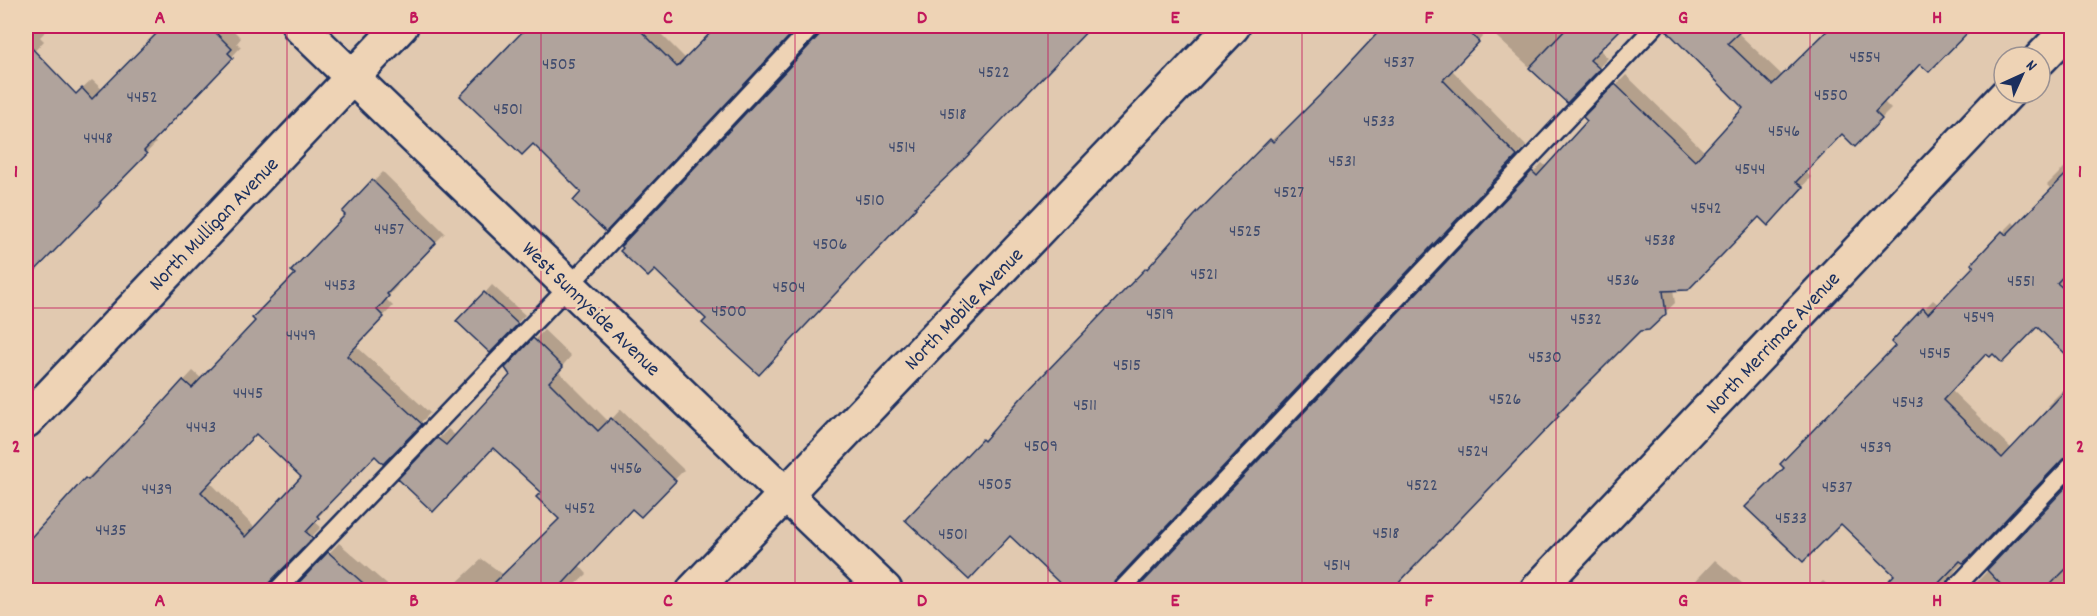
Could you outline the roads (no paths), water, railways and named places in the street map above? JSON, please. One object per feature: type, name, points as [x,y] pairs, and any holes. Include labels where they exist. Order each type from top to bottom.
[{"type":"street","name":"West Sunnyside Avenue","points":[[299,26],[885,591]]},
{"type":"street","name":"North Mulligan Avenue","points":[[26,421],[401,26]]},
{"type":"street","name":"North Mobile Avenue","points":[[694,591],[1233,26]]},
{"type":"street","points":[[2052,47],[2072,26]]},
{"type":"street","name":"North Merrimac Avenue","points":[[1537,591],[1997,105]]},
{"type":"lane","points":[[277,591],[569,286],[813,26]]},
{"type":"lane","points":[[1121,591],[1655,26]]},
{"type":"lane","points":[[1953,591],[2072,465]]}]
